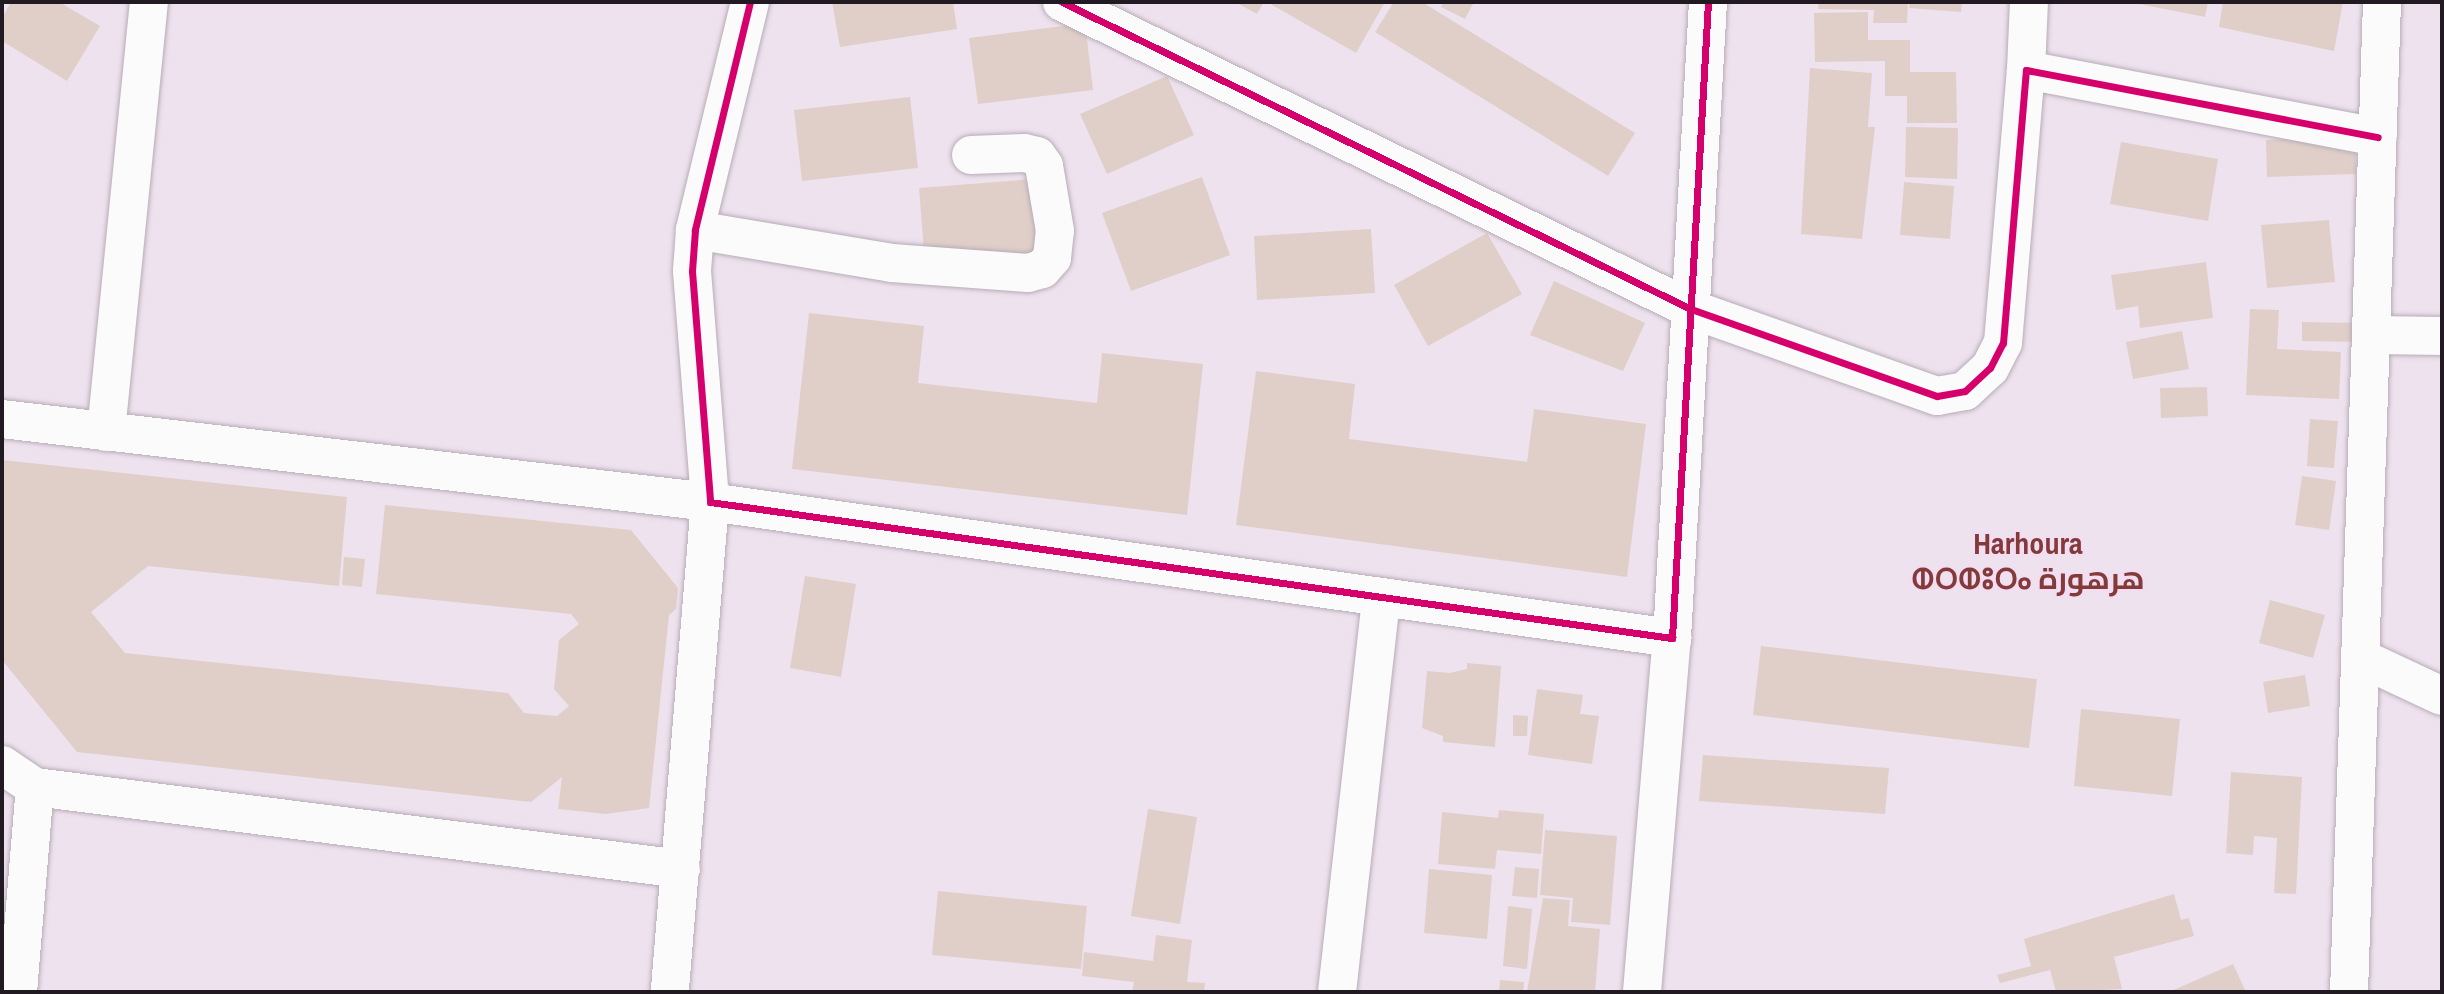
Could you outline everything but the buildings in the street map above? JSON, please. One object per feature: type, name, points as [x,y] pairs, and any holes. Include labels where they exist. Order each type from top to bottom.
[{"type":"street","points":[[106,432],[149,2]]},
{"type":"street","points":[[670,992],[710,502],[692,271],[695,230],[750,2]]},
{"type":"street","points":[[1062,2],[1691,309],[1903,388],[1937,396],[1965,391],[1990,368],[2003,343],[2026,70],[2029,2]]},
{"type":"street","points":[[1642,992],[1672,638],[1708,2]]},
{"type":"street","points":[[2349,992],[2374,335],[2382,2]]},
{"type":"street","points":[[2026,70],[2378,137]]},
{"type":"street","points":[[695,230],[892,263],[1028,274],[1042,269],[1052,258],[1055,230],[1044,166],[1037,156],[1024,153],[971,155]]},
{"type":"street","points":[[2374,335],[2442,336]]},
{"type":"street","points":[[2,419],[710,502],[1672,638]]},
{"type":"street","points":[[1336,992],[1381,598]]},
{"type":"street","points":[[2363,659],[2442,696]]},
{"type":"street","points":[[2,765],[35,787],[681,869]]},
{"type":"street","points":[[18,992],[35,787]]},
{"type":"cycle path","points":[[750,2],[695,230],[692,271],[710,502],[1672,638],[1708,2]]},
{"type":"cycle path","points":[[1062,2],[1691,309],[1937,396],[1965,391],[1990,368],[2003,343],[2026,70],[2378,137]]},
{"type":"district","name":"Harhoura ⵀⵔⵀⵓⵔⴰ هرهورة","points":[[2028,560]]}]
